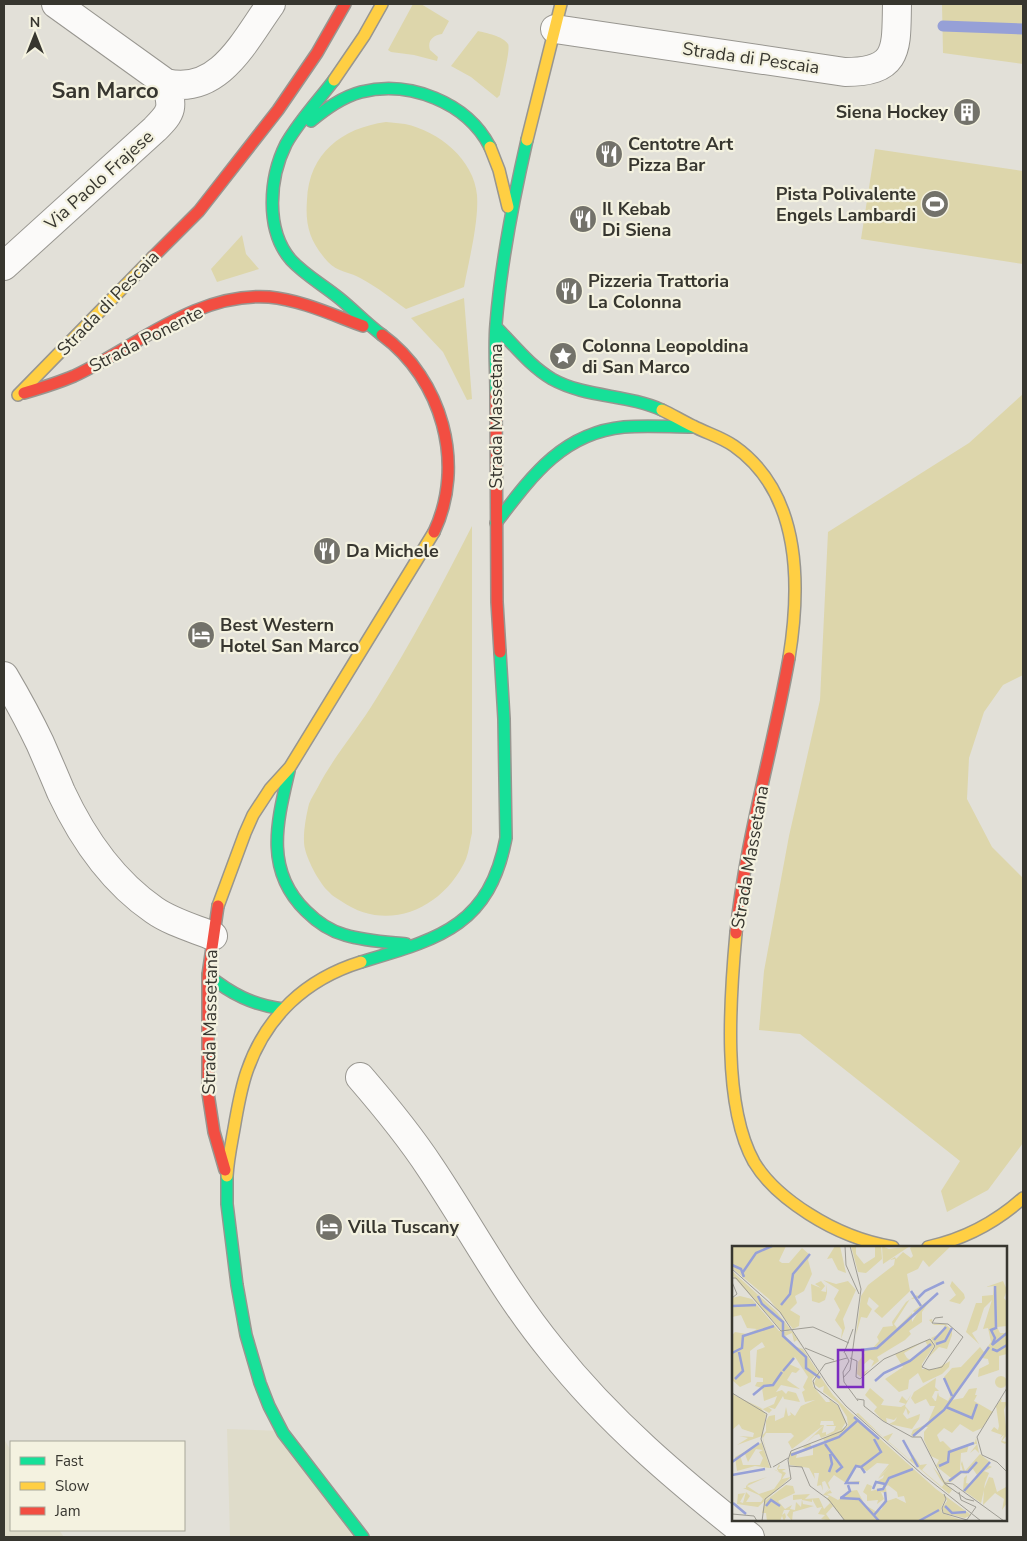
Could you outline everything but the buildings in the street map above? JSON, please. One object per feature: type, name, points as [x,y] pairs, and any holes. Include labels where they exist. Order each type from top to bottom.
[{"type":"main road","name":"Strada di Pescaia","points":[[199,211],[282,103],[317,53],[345,4]]},
{"type":"main road","name":"Strada di Pescaia","points":[[378,331],[339,297],[294,263],[283,248],[277,231],[273,209],[278,165],[286,143],[352,54],[382,4]]},
{"type":"main road","name":"Strada di Pescaia","points":[[496,327],[502,268],[510,218],[558,16]]},
{"type":"main road","name":"Strada di Pescaia","points":[[271,154],[329,106],[362,92],[398,89],[431,96],[447,103],[462,113],[482,133],[492,149],[499,166],[510,218]]},
{"type":"main road","name":"Strada di Pescaia","points":[[18,395],[199,211],[235,182]]},
{"type":"main road","name":"Strada Ponente","points":[[5,400],[73,376],[172,322],[205,308],[247,297],[269,297],[296,303],[378,331]]},
{"type":"main road","name":"Strada Massetana","points":[[496,327],[534,365],[552,378],[581,390],[662,409],[694,427],[727,441],[761,471],[777,496],[791,540],[796,581],[795,616],[777,722],[743,877],[738,915],[731,1027],[735,1104],[739,1126],[751,1157],[767,1179],[787,1200],[802,1211],[839,1231],[889,1246]]},
{"type":"main road","name":"Strada Massetana","points":[[226,1174],[240,1095],[249,1065],[269,1027],[283,1010],[307,987],[328,974],[353,964],[419,945],[458,925],[474,912],[487,895],[504,852],[506,838],[504,719],[497,602],[496,327]]},
{"type":"main road","name":"Strada Massetana","points":[[363,1537],[281,1431],[258,1379],[249,1352],[234,1268],[226,1174],[212,1131],[209,1110],[208,975],[212,936],[220,903],[245,833],[261,801],[290,767],[432,537],[442,511],[448,482],[449,448],[436,402],[421,375],[403,352],[378,331]]},
{"type":"main road","name":"Strada Massetana","points":[[496,523],[521,490],[548,460],[557,451],[581,437],[618,427],[694,427]]},
{"type":"main road","name":"Strada Massetana","points":[[290,767],[280,812],[277,842],[279,866],[286,884],[311,915],[324,926],[344,934],[375,941],[419,945]]},
{"type":"main road","points":[[208,975],[238,998],[253,1004],[283,1010]]},
{"type":"main road","points":[[932,1246],[956,1240],[975,1232],[1004,1214],[1023,1198]]},
{"type":"street","points":[[56,4],[166,83],[177,86],[206,79],[218,73],[231,60],[271,4]]},
{"type":"street","name":"Strada di Pescaia","points":[[558,16],[846,72],[860,72],[877,68],[889,60],[895,48],[897,4]]},
{"type":"street","name":"Via Paolo Frajese","points":[[4,266],[167,117],[171,101],[166,83]]},
{"type":"street","points":[[4,676],[40,743],[68,806],[87,839],[105,864],[129,889],[154,910],[186,926],[212,936]]},
{"type":"street","points":[[360,1077],[399,1123],[430,1167],[519,1306],[551,1350],[588,1393],[652,1456],[750,1537]]},
{"type":"shaded area","points":[[413,4],[421,4],[449,21],[442,34],[433,37],[430,41],[430,50],[438,57],[437,61],[388,50]]},
{"type":"shaded area","points":[[942,4],[1023,4],[1023,64],[943,53]]},
{"type":"shaded area","points":[[478,31],[506,41],[509,47],[500,95],[497,98],[471,77],[451,66]]},
{"type":"shaded area","points":[[386,122],[405,124],[418,128],[442,140],[462,159],[469,170],[477,195],[475,228],[464,287],[406,309],[368,282],[340,270],[328,262],[313,240],[307,218],[309,183],[321,156],[342,137],[355,130]]},
{"type":"shaded area","name":"Pista Polivalente Engels Lambardi","points":[[875,149],[1023,171],[1023,264],[861,239]]},
{"type":"shaded area","points":[[242,235],[246,254],[259,269],[217,282],[211,269]]},
{"type":"shaded area","points":[[464,298],[472,399],[467,400],[443,352],[411,318]]},
{"type":"shaded area","points":[[1023,394],[1023,675],[1003,685],[984,712],[969,758],[967,799],[992,847],[1023,878],[1023,1143],[988,1190],[947,1212],[941,1191],[960,1161],[800,1034],[759,1030],[764,971],[789,836],[820,700],[828,532],[969,443]]},
{"type":"shaded area","points":[[472,526],[472,833],[467,856],[456,876],[444,891],[429,903],[413,911],[395,915],[377,915],[359,911],[330,893],[322,884],[312,866],[305,849],[304,839],[309,804],[331,764],[369,710],[402,657]]},
{"type":"shaded area","points":[[227,1429],[281,1431],[363,1537],[230,1537]]},
{"type":"shaded area","points":[[4,1439],[10,1449],[10,1531],[60,1531],[64,1537],[4,1537]]},
{"type":"waterway","points":[[943,26],[1023,29]]},
{"type":"traffic: fast","points":[[334,80],[286,144],[280,158],[273,188],[272,204],[274,219],[277,234],[291,260],[382,335]]},
{"type":"traffic: fast","points":[[311,121],[334,104],[354,94],[379,89],[398,89],[417,92],[435,98],[452,107],[480,131],[490,147]]},
{"type":"traffic: fast","points":[[496,393],[495,333],[498,301],[512,209],[527,140]]},
{"type":"traffic: fast","points":[[496,327],[529,362],[552,379],[579,390],[635,401],[662,410]]},
{"type":"traffic: fast","points":[[496,523],[522,489],[550,460],[565,448],[583,438],[602,431],[624,427],[693,427]]},
{"type":"traffic: fast","points":[[361,962],[414,945],[456,925],[473,910],[487,892],[498,868],[506,838],[504,719],[500,652]]},
{"type":"traffic: fast","points":[[289,771],[278,827],[277,845],[284,879],[293,895],[310,915],[334,931],[360,939],[406,944]]},
{"type":"traffic: fast","points":[[208,975],[225,988],[243,998],[262,1005],[283,1009]]},
{"type":"traffic: fast","points":[[227,1176],[227,1204],[237,1285],[246,1335],[260,1383],[283,1433],[363,1537]]},
{"type":"traffic: slow","points":[[334,80],[364,36],[382,4]]},
{"type":"traffic: slow","points":[[527,140],[561,4]]},
{"type":"traffic: slow","points":[[490,147],[499,170],[508,207]]},
{"type":"traffic: slow","points":[[18,395],[153,257]]},
{"type":"traffic: slow","points":[[662,410],[734,446],[756,466],[773,489],[784,514],[791,542],[795,571],[793,630],[789,658]]},
{"type":"traffic: slow","points":[[218,906],[253,815],[270,789],[290,767],[434,532]]},
{"type":"traffic: slow","points":[[736,933],[731,1019],[733,1082],[737,1111],[744,1138],[754,1162],[778,1191],[809,1214],[849,1235],[889,1246]]},
{"type":"traffic: slow","points":[[227,1176],[243,1084],[255,1051],[265,1033],[290,1002],[306,989],[341,969],[361,962]]},
{"type":"traffic: slow","points":[[933,1246],[979,1229],[1002,1215],[1023,1198]]},
{"type":"traffic: jam","points":[[153,257],[199,211],[278,110],[317,53],[345,4]]},
{"type":"traffic: jam","points":[[24,393],[74,376],[167,324],[216,303],[242,298],[269,297],[317,308],[363,326]]},
{"type":"traffic: jam","points":[[382,335],[403,353],[420,375],[433,399],[442,424],[447,451],[448,479],[443,506],[434,532]]},
{"type":"traffic: jam","points":[[496,393],[497,602],[500,652]]},
{"type":"traffic: jam","points":[[736,933],[746,864],[789,658]]},
{"type":"traffic: jam","points":[[218,906],[208,975],[208,1093],[214,1132],[225,1170]]},
{"type":"place","name":"Siena Hockey","points":[[967,112]]},
{"type":"place","name":"Centotre Art Pizza Bar","points":[[609,154]]},
{"type":"place","name":"Pista Polivalente Engels Lambardi","points":[[935,204]]},
{"type":"place","name":"Il Kebab Di Siena","points":[[583,219]]},
{"type":"place","name":"Pizzeria Trattoria La Colonna","points":[[569,291]]},
{"type":"place","name":"Colonna Leopoldina di San Marco","points":[[563,356]]},
{"type":"place","name":"Da Michele","points":[[327,551]]},
{"type":"place","name":"Best Western Hotel San Marco","points":[[201,635]]},
{"type":"place","name":"Villa Tuscany","points":[[329,1227]]},
{"type":"district","name":"San Marco","points":[[105,91]]}]
